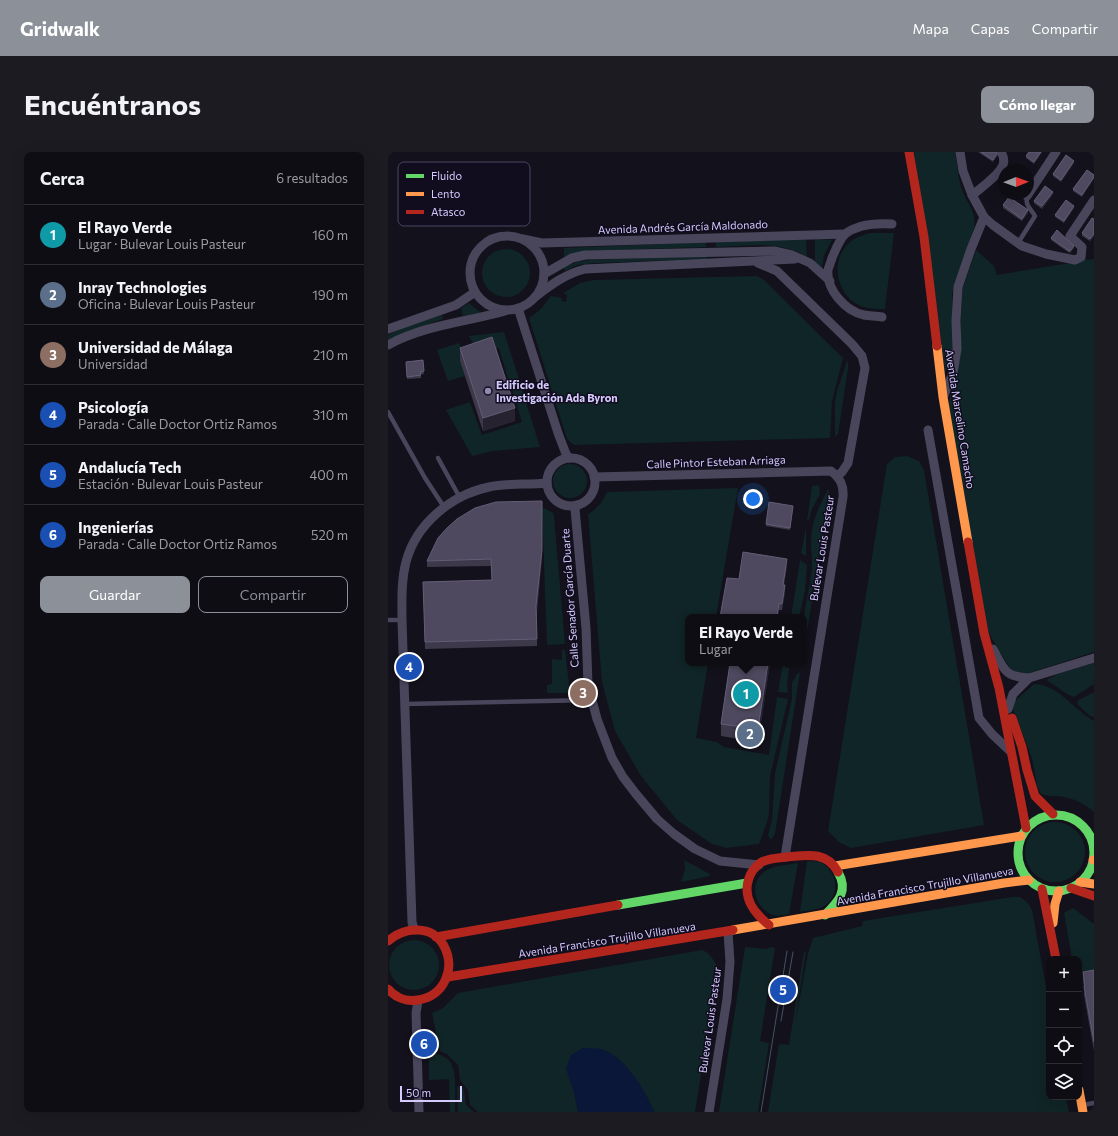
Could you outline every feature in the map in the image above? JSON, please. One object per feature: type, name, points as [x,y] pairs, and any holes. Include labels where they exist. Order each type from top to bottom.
[{"type":"street","name":"Avenida Marcelino Camacho","points":[[909,152],[926,251],[943,397],[984,633],[999,688],[1024,832]]},
{"type":"street","points":[[960,152],[963,171],[972,195],[984,217],[1022,246],[1046,254],[1075,260],[1081,257],[1082,247],[1070,236],[1094,200]]},
{"type":"street","points":[[972,195],[1002,167],[1004,162],[1002,152]]},
{"type":"street","points":[[1034,185],[1056,152]]},
{"type":"street","points":[[943,397],[953,373],[957,349],[956,320],[958,287],[984,217]]},
{"type":"street","points":[[882,317],[862,315],[847,307],[836,296],[831,285],[828,270],[835,250],[845,234],[870,224],[892,224]]},
{"type":"street","name":"Avenida Andrés García Maldonado","points":[[523,239],[542,243],[845,234]]},
{"type":"street","points":[[513,309],[496,308],[486,303],[480,299],[471,284],[470,272],[472,260],[478,249],[487,241],[499,236],[511,236],[523,239],[532,245],[542,263],[544,274],[540,290],[535,297]]},
{"type":"street","points":[[544,274],[572,258],[585,255],[774,251],[800,259],[810,264],[830,281]]},
{"type":"street","points":[[388,345],[395,341],[436,327],[513,309],[528,302],[560,279],[573,272],[585,269],[800,259]]},
{"type":"street","points":[[754,262],[777,271],[852,344],[862,356],[865,368],[848,463],[842,472],[837,476]]},
{"type":"street","points":[[388,329],[456,305],[475,292]]},
{"type":"street","points":[[513,309],[558,433],[569,458]]},
{"type":"street","points":[[928,430],[979,718],[992,734],[1010,751]]},
{"type":"street","points":[[569,458],[575,458],[588,465],[594,477],[594,484],[589,497],[577,505],[570,506],[556,501],[551,495],[547,483],[548,474],[551,468],[556,463],[569,458]]},
{"type":"street","name":"Calle Pintor Esteban Arriaga","points":[[594,477],[823,471],[830,471],[837,476]]},
{"type":"street","name":"Bulevar Louis Pasteur","points":[[786,857],[843,497],[841,481],[837,476]]},
{"type":"street","points":[[414,929],[412,922],[402,620],[402,588],[407,560],[415,541],[425,526],[444,507],[460,498],[490,486],[547,483]]},
{"type":"street","name":"Calle Senador García Duarte","points":[[577,505],[575,509],[586,628],[588,685],[597,719],[612,758],[623,777],[636,794],[657,819],[674,834],[696,849],[720,861],[759,865]]},
{"type":"street","points":[[984,633],[1003,668],[1010,675],[1019,678],[1029,678],[1094,658]]},
{"type":"street","points":[[1008,709],[1013,694],[1029,678]]},
{"type":"street","name":"Avenida Marcelino Camacho","points":[[999,688],[1022,747],[1027,770],[1036,796],[1053,814]]},
{"type":"street","points":[[1053,814],[1064,815],[1075,820],[1084,827],[1094,848],[1094,860],[1089,872],[1080,882],[1070,888],[1059,891],[1042,889],[1029,880],[1021,870],[1018,859],[1018,847],[1024,832],[1034,821],[1043,816],[1053,814]]},
{"type":"street","points":[[835,866],[1024,832]]},
{"type":"street","points":[[817,855],[825,858],[835,866],[842,879],[842,893],[837,902],[825,915],[770,924],[760,918],[752,907],[748,899],[747,883],[750,876],[762,862],[786,857],[817,855]]},
{"type":"street","name":"Avenida Francisco Trujillo Villanueva","points":[[825,915],[1004,883],[1029,880]]},
{"type":"street","points":[[1080,882],[1094,884]]},
{"type":"street","points":[[436,937],[747,883]]},
{"type":"street","points":[[1070,888],[1094,896]]},
{"type":"street","points":[[1042,889],[1055,956]]},
{"type":"street","points":[[1052,939],[1055,904],[1059,891]]},
{"type":"street","name":"Avenida Francisco Trujillo Villanueva","points":[[448,977],[464,976],[770,924]]},
{"type":"street","points":[[388,941],[402,931],[414,929],[426,931],[436,937],[444,945],[450,966],[448,977],[443,986],[428,998],[418,1001],[408,1001],[399,998],[389,991]]},
{"type":"street","name":"Bulevar Louis Pasteur","points":[[709,1112],[727,999],[730,962],[728,932]]},
{"type":"street","points":[[418,1001],[416,1013],[419,1112]]},
{"type":"lane","points":[[1018,243],[1036,216],[1027,206],[1027,200]]},
{"type":"lane","points":[[388,412],[425,478],[444,507]]},
{"type":"lane","points":[[438,458],[460,498]]},
{"type":"lane","points":[[388,620],[402,620]]},
{"type":"lane","points":[[405,704],[592,700]]},
{"type":"lane","points":[[1082,1108],[1094,1103]]},
{"type":"green space","points":[[914,152],[955,152],[961,185],[964,195],[973,212],[975,222],[952,294],[952,350],[949,368],[945,371]]},
{"type":"green space","points":[[870,233],[894,233],[885,309],[866,308],[855,303],[844,291],[838,275],[839,258],[848,244],[861,236]]},
{"type":"green space","points":[[806,239],[807,257],[786,248],[774,246],[751,245],[716,247],[716,242]]},
{"type":"green space","points":[[815,239],[832,240],[824,255],[822,268],[815,262]]},
{"type":"green space","points":[[706,242],[706,247],[586,251],[564,257],[564,248]]},
{"type":"green space","points":[[501,249],[511,249],[523,256],[530,268],[530,278],[523,290],[511,297],[501,297],[493,293],[486,286],[482,278],[482,268],[486,260],[493,253]]},
{"type":"green space","points":[[976,250],[994,266],[997,275],[1076,262],[1082,257],[1088,260],[1094,259],[1094,652],[1029,673],[1016,675],[1011,670],[988,632],[948,405],[960,358],[962,290]]},
{"type":"green space","points":[[707,256],[707,259],[595,263],[577,265],[565,271],[564,267],[577,262],[589,260]]},
{"type":"green space","points":[[757,276],[764,280],[843,358],[832,401],[830,438],[574,445],[567,439],[529,318],[540,310],[551,296],[562,298],[561,301],[566,302],[567,295],[563,293],[580,283],[594,280]]},
{"type":"green space","points":[[469,303],[480,313],[463,316],[461,308]]},
{"type":"green space","points":[[442,315],[443,319],[388,340],[388,335],[402,328]]},
{"type":"green space","points":[[504,332],[519,379],[509,382],[499,348],[479,355],[469,336]]},
{"type":"green space","points":[[459,343],[467,358],[460,361],[465,376],[448,381],[437,350]]},
{"type":"green space","points":[[847,361],[848,368],[838,434],[835,437],[835,402]]},
{"type":"green space","points":[[521,386],[540,447],[493,451],[472,456],[446,410],[470,402],[482,435],[522,422],[512,389]]},
{"type":"green space","points":[[907,456],[919,461],[924,470],[984,825],[851,848],[839,842],[828,831],[887,464],[895,457]]},
{"type":"green space","points":[[567,464],[573,464],[577,465],[584,471],[587,481],[586,488],[580,495],[573,498],[567,498],[563,497],[556,491],[553,484],[553,478],[554,474],[560,467]]},
{"type":"green space","points":[[819,485],[820,494],[812,509],[809,520],[807,520],[812,486]]},
{"type":"green space","points":[[738,488],[717,614],[685,614],[685,666],[708,666],[696,738],[717,742],[724,747],[769,755],[777,697],[788,699],[770,776],[769,814],[759,844],[726,848],[712,844],[677,820],[641,776],[615,731],[602,682],[588,514],[599,505],[607,492]]},
{"type":"green space","points":[[828,489],[829,492],[807,632],[807,614],[805,614],[812,571],[811,538],[817,513]]},
{"type":"green space","points":[[542,507],[553,513],[554,517],[565,644],[547,645]]},
{"type":"green space","points":[[806,527],[806,556],[801,553]]},
{"type":"green space","points":[[800,560],[807,565],[805,591],[800,614],[791,614]]},
{"type":"green space","points":[[562,650],[565,650],[570,693],[547,693],[547,685],[552,684],[552,659],[562,660]]},
{"type":"green space","points":[[1094,663],[1094,684],[1074,697],[1046,680],[1058,674]]},
{"type":"green space","points":[[782,666],[785,666],[789,668],[787,684],[788,693],[778,692]]},
{"type":"green space","points":[[800,672],[775,834],[772,839],[770,839],[768,835],[772,820],[775,773],[792,699],[792,683],[797,674]]},
{"type":"green space","points":[[1034,684],[1051,688],[1094,721],[1094,812],[1073,799],[1041,794],[1037,786],[1032,758],[1013,709],[1014,702]]},
{"type":"green space","points":[[1094,692],[1094,717],[1090,716],[1078,705],[1077,701]]},
{"type":"green space","points":[[1049,822],[1061,822],[1072,827],[1080,835],[1085,846],[1083,864],[1072,877],[1061,882],[1049,882],[1038,877],[1030,869],[1025,858],[1025,846],[1030,835],[1038,827]]},
{"type":"green space","points":[[684,860],[710,874],[710,876],[681,882],[685,869]]},
{"type":"green space","points":[[807,861],[820,862],[830,870],[835,882],[835,888],[834,894],[827,904],[817,909],[800,912]]},
{"type":"green space","points":[[798,863],[789,914],[778,916],[770,914],[759,904],[755,893],[757,881],[764,872],[772,868]]},
{"type":"green space","points":[[1012,897],[1020,897],[1028,903],[1032,910],[1046,987],[1046,1100],[1067,1100],[1069,1112],[768,1112],[779,1044],[789,1045],[804,952],[806,951],[795,1024],[808,954],[813,938],[862,926],[863,921]]},
{"type":"green space","points":[[1073,908],[1094,924],[1094,971],[1082,972],[1082,956],[1071,956],[1064,913]]},
{"type":"green space","points":[[414,940],[424,942],[432,947],[437,955],[439,965],[437,975],[432,983],[424,988],[414,990],[404,988],[396,983],[391,975],[389,965],[391,955],[396,947],[404,942]]},
{"type":"green space","points":[[745,947],[766,949],[771,947],[775,948],[760,1041],[769,1043],[758,1112],[719,1112]]},
{"type":"green space","points":[[702,950],[710,955],[718,969],[695,1112],[654,1112],[638,1083],[617,1057],[574,1092],[578,1112],[478,1112],[470,1105],[468,1090],[460,1080],[458,1065],[447,1054],[440,1051],[432,1013],[443,1008],[458,993]]},
{"type":"green space","points":[[438,1054],[444,1056],[451,1063],[453,1068],[455,1112],[450,1112],[449,1079],[429,1080],[429,1058],[432,1055]]},
{"type":"green space","points":[[458,1086],[461,1086],[464,1090],[466,1105],[474,1112],[458,1112]]},
{"type":"water","points":[[583,1048],[602,1049],[619,1059],[640,1084],[654,1112],[578,1112],[574,1092],[566,1069],[571,1055]]},
{"type":"building","points":[[981,152],[996,152],[997,154],[993,160]]},
{"type":"building","points":[[1029,152],[1041,152],[1034,162],[1026,156]]},
{"type":"building","points":[[1066,155],[1074,161],[1061,180],[1053,174]]},
{"type":"building","points":[[1087,170],[1094,175],[1094,177],[1082,195],[1073,189]]},
{"type":"building","points":[[1045,186],[1053,192],[1042,206],[1034,201]]},
{"type":"building","points":[[1007,200],[1013,200],[1028,210],[1022,219],[1003,205]]},
{"type":"building","points":[[1066,200],[1074,206],[1064,221],[1055,215]]},
{"type":"building","points":[[1092,218],[1094,219],[1094,234],[1090,239],[1082,233]]},
{"type":"building","points":[[1057,230],[1074,246],[1070,251],[1051,238]]},
{"type":"building","name":"Edificio de Investigación Ada Byron","points":[[492,337],[515,408],[483,418],[460,348]]},
{"type":"building","points":[[423,360],[424,371],[420,372],[421,375],[407,377],[406,362]]},
{"type":"building","points":[[542,501],[542,550],[536,606],[537,639],[425,642],[423,582],[492,580],[491,559],[427,561],[438,538],[457,519],[475,508],[496,502]]},
{"type":"building","points":[[769,502],[793,506],[790,528],[766,524]]},
{"type":"building","points":[[743,552],[787,559],[782,604],[779,603],[777,614],[721,614],[727,578],[739,579]]},
{"type":"building","points":[[730,666],[768,666],[758,729],[721,724]]},
{"type":"building","points":[[1094,970],[1094,1042],[1083,972]]},
{"type":"tram line","points":[[761,1112],[787,951]]},
{"type":"tram line","points":[[781,1021],[793,952]]},
{"type":"traffic: fast","points":[[1056,815],[1071,818],[1083,826],[1091,838],[1094,853],[1091,868],[1083,880],[1071,888],[1056,891],[1041,888],[1029,880],[1021,868],[1018,853],[1021,838],[1029,826],[1041,818],[1056,815]]},
{"type":"traffic: fast","points":[[825,915],[838,901],[842,891],[841,879],[838,872]]},
{"type":"traffic: fast","points":[[618,905],[747,883]]},
{"type":"traffic: slow","points":[[937,346],[943,397],[968,542]]},
{"type":"traffic: slow","points":[[835,866],[1021,836]]},
{"type":"traffic: slow","points":[[733,930],[1004,883],[1029,880]]},
{"type":"traffic: slow","points":[[1080,882],[1094,884]]},
{"type":"traffic: slow","points":[[1053,923],[1055,904],[1059,891]]},
{"type":"traffic: slow","points":[[1081,1100],[1083,1112]]},
{"type":"traffic: jam","points":[[909,152],[924,237],[937,346]]},
{"type":"traffic: jam","points":[[968,542],[984,633],[999,688],[1026,828]]},
{"type":"traffic: jam","points":[[1012,718],[1022,747],[1035,796],[1053,814]]},
{"type":"traffic: jam","points":[[769,925],[754,910],[748,898],[747,892],[747,885],[750,876],[753,870],[760,863],[777,858],[809,855],[822,857],[833,865],[838,872]]},
{"type":"traffic: jam","points":[[1071,888],[1094,896]]},
{"type":"traffic: jam","points":[[1042,889],[1055,956]]},
{"type":"traffic: jam","points":[[436,937],[618,905]]},
{"type":"traffic: jam","points":[[388,941],[402,933],[418,930],[425,931],[439,939],[444,946],[449,964],[448,972],[441,987],[435,993],[427,997],[418,1000],[406,1000],[398,997],[388,989]]},
{"type":"traffic: jam","points":[[448,977],[733,930]]},
{"type":"place","name":"Edificio de Investigación Ada Byron","points":[[488,391]]},
{"type":"place","name":"Psicología","points":[[409,667]]},
{"type":"place","name":"Universidad de Málaga","points":[[583,693]]},
{"type":"place","name":"El Rayo Verde","points":[[746,694]]},
{"type":"place","name":"Inray Technologies","points":[[750,734]]},
{"type":"place","name":"Andalucía Tech","points":[[783,990]]},
{"type":"place","name":"Ingenierías","points":[[424,1044]]}]
